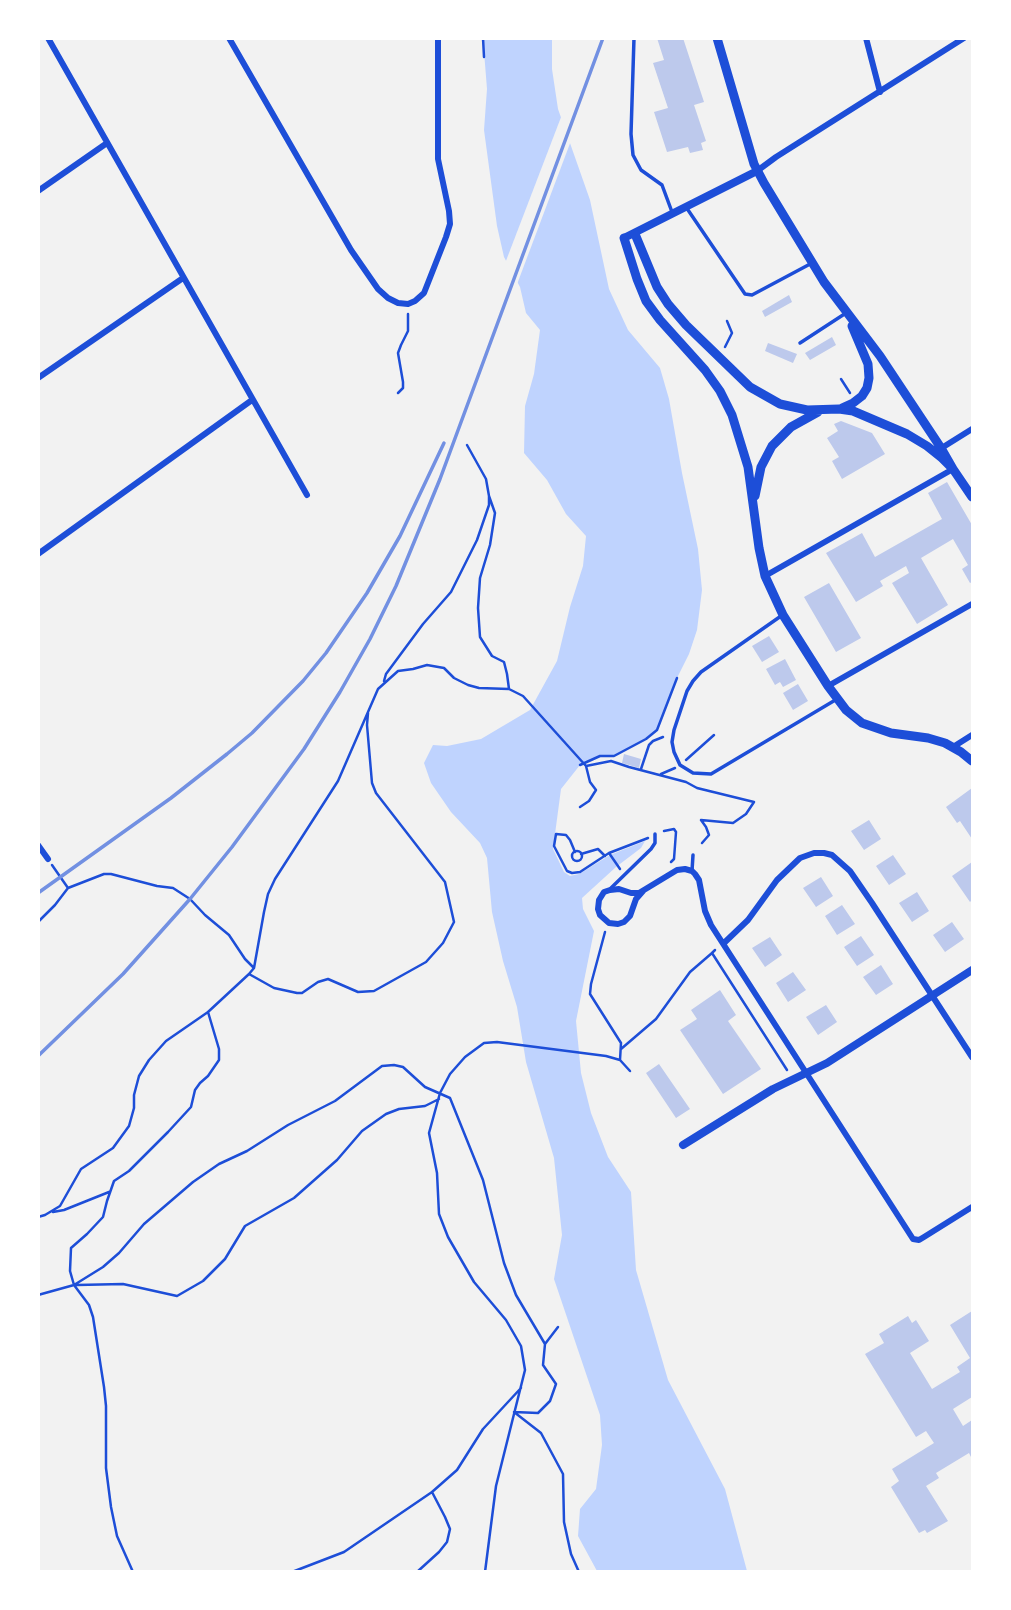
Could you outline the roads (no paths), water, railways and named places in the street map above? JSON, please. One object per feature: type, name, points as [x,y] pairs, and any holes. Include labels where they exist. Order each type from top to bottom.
[{"type":"main road","points":[[717,38],[757,171],[811,262],[880,356],[938,450],[972,497]]},
{"type":"main road","points":[[635,233],[657,288],[668,304],[758,392],[780,404],[796,408],[853,411],[938,450]]},
{"type":"main road","points":[[624,238],[636,279],[652,310],[705,370],[726,401],[741,440],[752,490],[765,576],[783,615],[828,686],[846,710],[862,723],[891,733],[928,738],[953,747],[972,761]]},
{"type":"main road","points":[[839,409],[862,396],[869,378],[868,364],[848,315]]},
{"type":"main road","points":[[754,504],[761,467],[772,446],[791,427],[823,410]]},
{"type":"street","points":[[48,38],[306,495]]},
{"type":"street","points":[[229,38],[351,250],[378,289],[398,303],[411,303],[424,293],[450,224],[438,159],[438,38]]},
{"type":"street","points":[[866,38],[880,92]]},
{"type":"street","points":[[624,238],[757,171],[964,38]]},
{"type":"street","points":[[38,191],[107,143]]},
{"type":"street","points":[[38,378],[183,278]]},
{"type":"street","points":[[38,554],[252,400]]},
{"type":"street","points":[[938,450],[972,429]]},
{"type":"street","points":[[765,576],[953,469]]},
{"type":"street","points":[[828,686],[972,604]]},
{"type":"street","points":[[953,747],[972,735]]},
{"type":"street","points":[[38,845],[48,859]]},
{"type":"street","points":[[724,943],[748,920],[777,880],[800,858],[814,853],[832,855],[850,871],[972,1057]]},
{"type":"street","points":[[643,891],[635,893],[619,889],[602,895],[598,906],[602,917],[608,922],[618,924],[626,920],[643,891],[677,870],[692,871],[699,880],[711,926],[910,1236],[916,1240],[924,1237],[972,1208]]},
{"type":"street","points":[[682,1145],[793,1079],[827,1063],[972,970]]},
{"type":"lane","points":[[634,38],[631,134],[633,155],[644,173],[662,185],[673,214]]},
{"type":"lane","points":[[686,207],[745,294],[752,295],[811,262]]},
{"type":"lane","points":[[800,343],[848,315]]},
{"type":"lane","points":[[783,615],[701,672],[693,681],[687,691],[672,742],[680,765],[693,773],[711,774],[837,699]]},
{"type":"lane","points":[[610,890],[651,849],[655,834]]},
{"type":"lane","points":[[692,871],[693,855]]},
{"type":"water","points":[[483,39],[552,39],[552,69],[558,109],[590,200],[609,289],[628,330],[660,368],[669,399],[698,549],[702,590],[697,630],[657,730],[614,756],[600,756],[580,765],[561,789],[553,849],[564,872],[570,876],[579,874],[610,855],[645,841],[641,848],[582,898],[583,909],[594,931],[576,1021],[581,1073],[591,1113],[608,1157],[631,1192],[636,1270],[668,1380],[725,1489],[747,1571],[597,1571],[578,1536],[580,1509],[596,1489],[602,1445],[600,1415],[554,1279],[562,1235],[554,1158],[526,1062],[517,1007],[492,912],[487,858],[480,843],[451,812],[431,783],[424,763],[433,745],[447,746],[481,739],[530,710],[557,661],[583,566],[586,536],[566,514],[547,480],[524,453],[525,406],[534,374],[540,330],[526,313],[520,287],[504,257],[497,226],[484,130],[487,89]]},
{"type":"railway","points":[[38,1056],[123,974],[232,847],[304,749],[370,639],[396,586],[440,479],[603,38]]},
{"type":"railway","points":[[38,893],[171,798],[227,754],[252,733],[303,681],[326,653],[367,593],[400,536],[444,443]]}]
